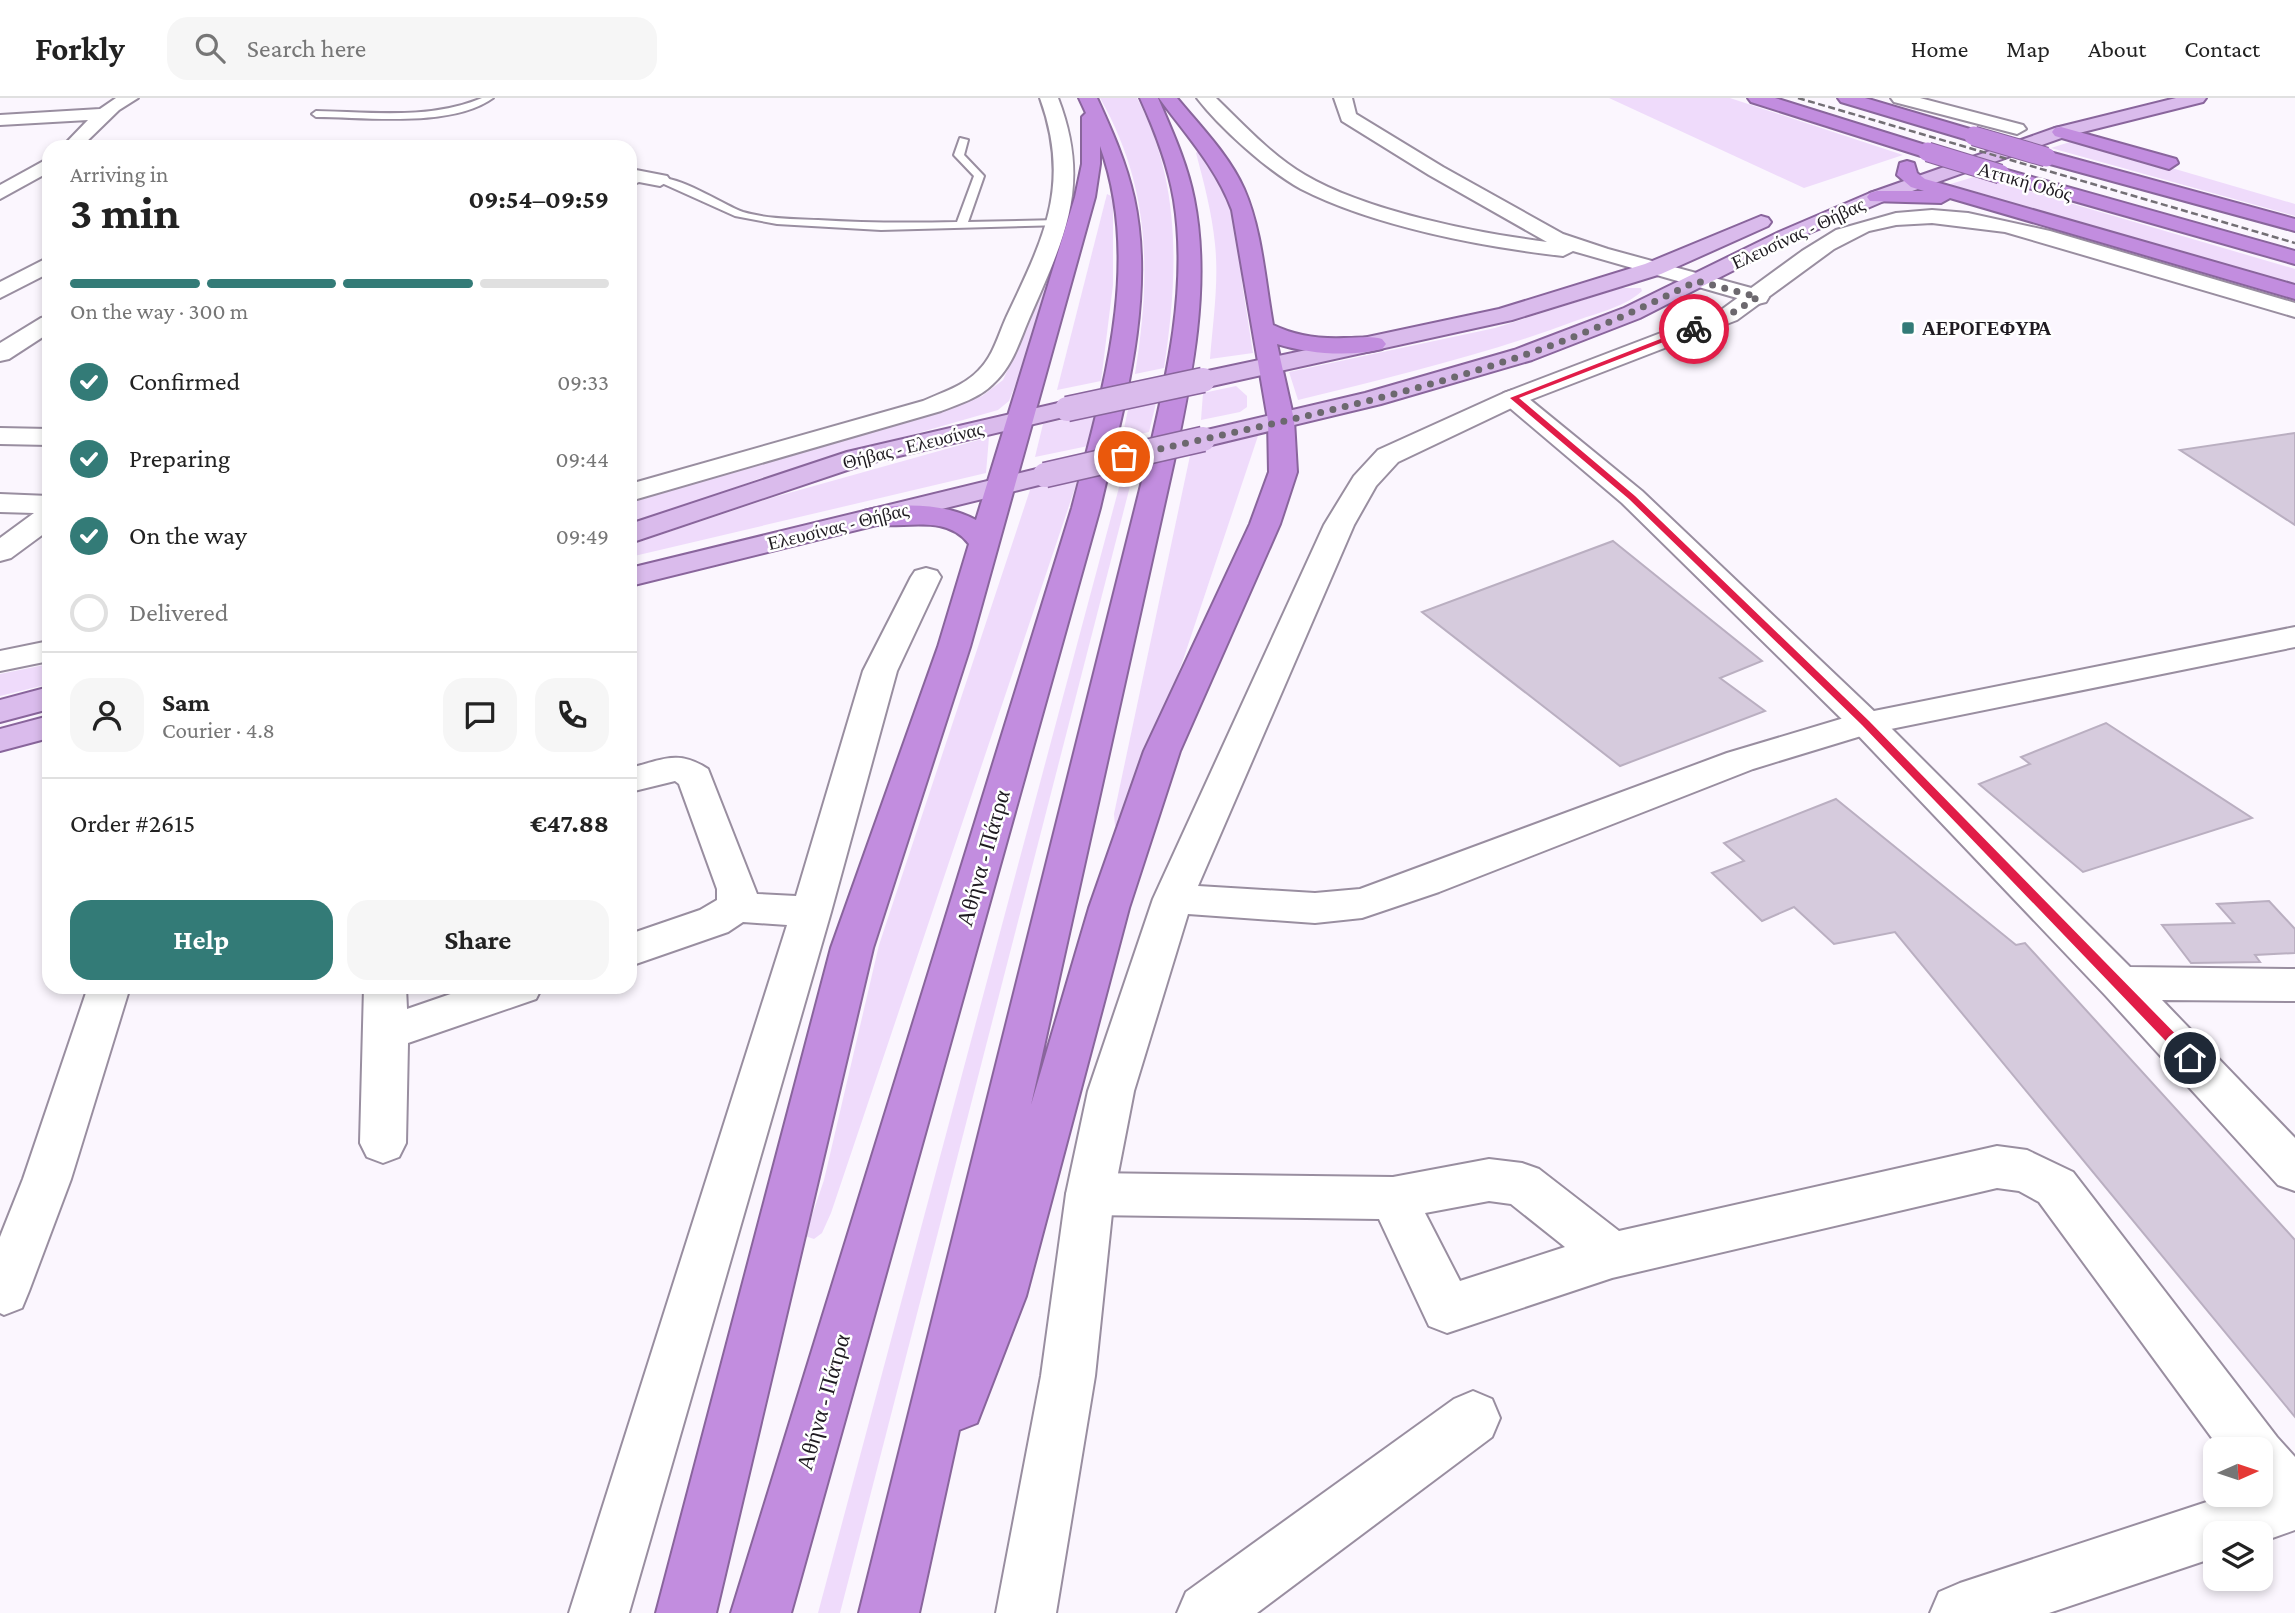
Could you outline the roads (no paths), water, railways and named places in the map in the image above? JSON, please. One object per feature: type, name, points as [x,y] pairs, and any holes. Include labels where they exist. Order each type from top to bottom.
[{"type":"highway","points":[[889,1613],[1184,350],[1190,290],[1186,209],[1173,152],[1149,98]]},
{"type":"highway","points":[[908,1529],[1001,1296],[1109,908],[1162,751],[1265,524],[1283,472],[1281,420],[1262,329],[1247,234],[1233,186],[1216,159],[1168,98]]},
{"type":"highway","name":"Αττική Οδός","points":[[1758,98],[2000,174],[2295,258]]},
{"type":"highway","name":"Αττική Οδός","points":[[1847,98],[2046,157],[2295,225]]},
{"type":"highway","points":[[686,1613],[852,947],[954,647],[1085,197],[1091,164],[1090,101]]},
{"type":"highway","name":"Αθήνα - Πάτρα","points":[[761,1613],[1082,521],[1116,386],[1127,323],[1130,232],[1119,172],[1090,101]]},
{"type":"highway","points":[[2061,132],[2193,170]]},
{"type":"highway","points":[[1912,175],[1983,203],[2295,292]]},
{"type":"highway","points":[[1877,197],[1953,198],[1983,203]]},
{"type":"highway","points":[[1262,329],[1281,339],[1304,345],[1332,347],[1374,344]]},
{"type":"highway","points":[[874,517],[945,519],[965,525],[976,532],[984,544]]},
{"type":"main road","name":"Ελευσίνας - Θήβας","points":[[637,575],[1003,485],[1372,399],[1523,355],[1632,313],[1786,236],[1877,197],[1912,175],[2017,129],[2138,98]]},
{"type":"main road","name":"Ελευσίνας - Θήβας","points":[[1838,192],[1912,175],[2061,132],[2197,98]]},
{"type":"main road","points":[[2017,129],[2061,132]]},
{"type":"main road","name":"Ελευσίνας - Θήβας","points":[[1203,380],[1504,315],[1653,269],[1783,213]]},
{"type":"main road","name":"Θήβας - Ελευσίνας","points":[[637,532],[857,458],[1019,419],[1203,380]]},
{"type":"main road","points":[[0,710],[42,700]]},
{"type":"main road","points":[[0,740],[42,729]]},
{"type":"street","points":[[637,491],[932,405],[978,384],[992,371],[1003,353],[1059,223],[1063,201],[1064,151],[1056,111],[1049,98]]},
{"type":"street","points":[[1206,98],[1257,148],[1291,175],[1340,199],[1424,226],[1523,246],[1600,254]]},
{"type":"street","points":[[1343,98],[1348,117],[1436,171],[1556,238],[1600,254],[1758,297]]},
{"type":"street","points":[[1905,99],[2017,129]]},
{"type":"street","points":[[0,120],[112,104]]},
{"type":"street","points":[[78,140],[112,104]]},
{"type":"street","points":[[12,165],[42,167]]},
{"type":"street","points":[[0,193],[42,169]]},
{"type":"street","points":[[637,178],[660,180]]},
{"type":"street","points":[[1026,1613],[1068,1376],[1090,1194],[1111,1091],[1173,899],[1339,525],[1364,482],[1388,456],[1513,398],[1729,315],[1758,297],[1830,243],[1860,227],[1884,221],[1951,219],[2019,227],[2228,293],[2295,310]]},
{"type":"street","points":[[0,291],[42,268]]},
{"type":"street","points":[[0,354],[42,327]]},
{"type":"street","points":[[1513,398],[1632,497],[1866,723],[2120,983],[2295,1170]]},
{"type":"street","points":[[0,436],[42,437]]},
{"type":"street","points":[[0,503],[42,505]]},
{"type":"street","points":[[0,552],[42,521]]},
{"type":"street","points":[[600,1613],[811,912],[880,671],[926,577]]},
{"type":"street","points":[[1173,899],[1315,908],[1362,904],[1740,761],[1866,723],[2295,637]]},
{"type":"street","points":[[0,661],[42,652]]},
{"type":"street","points":[[637,778],[681,768],[695,778],[737,889],[737,907]]},
{"type":"street","points":[[637,948],[714,921],[737,907],[811,912]]},
{"type":"street","points":[[2120,983],[2295,985]]},
{"type":"street","points":[[1,1294],[47,1179],[107,994]]},
{"type":"street","points":[[383,1143],[386,994]]},
{"type":"street","points":[[386,1033],[500,994]]},
{"type":"street","points":[[1393,1198],[1447,1309],[1612,1255],[1997,1167],[2027,1171],[2056,1187],[2245,1437]]},
{"type":"street","points":[[1090,1194],[1393,1198],[1489,1180],[1522,1184],[1612,1255]]},
{"type":"street","points":[[1207,1613],[1473,1418]]},
{"type":"street","points":[[1960,1613],[2036,1602],[2295,1502],[2273,1474]]},
{"type":"lane","points":[[316,114],[458,110],[489,98]]},
{"type":"lane","points":[[961,226],[979,176],[959,155],[963,140]]},
{"type":"lane","points":[[660,180],[685,188],[739,214],[777,221],[881,227],[1059,223]]},
{"type":"railway","points":[[1798,98],[2295,243]]},
{"type":"place","name":"ΑΕΡΟΓΕΦΥΡΑ","points":[[1908,328]]}]
